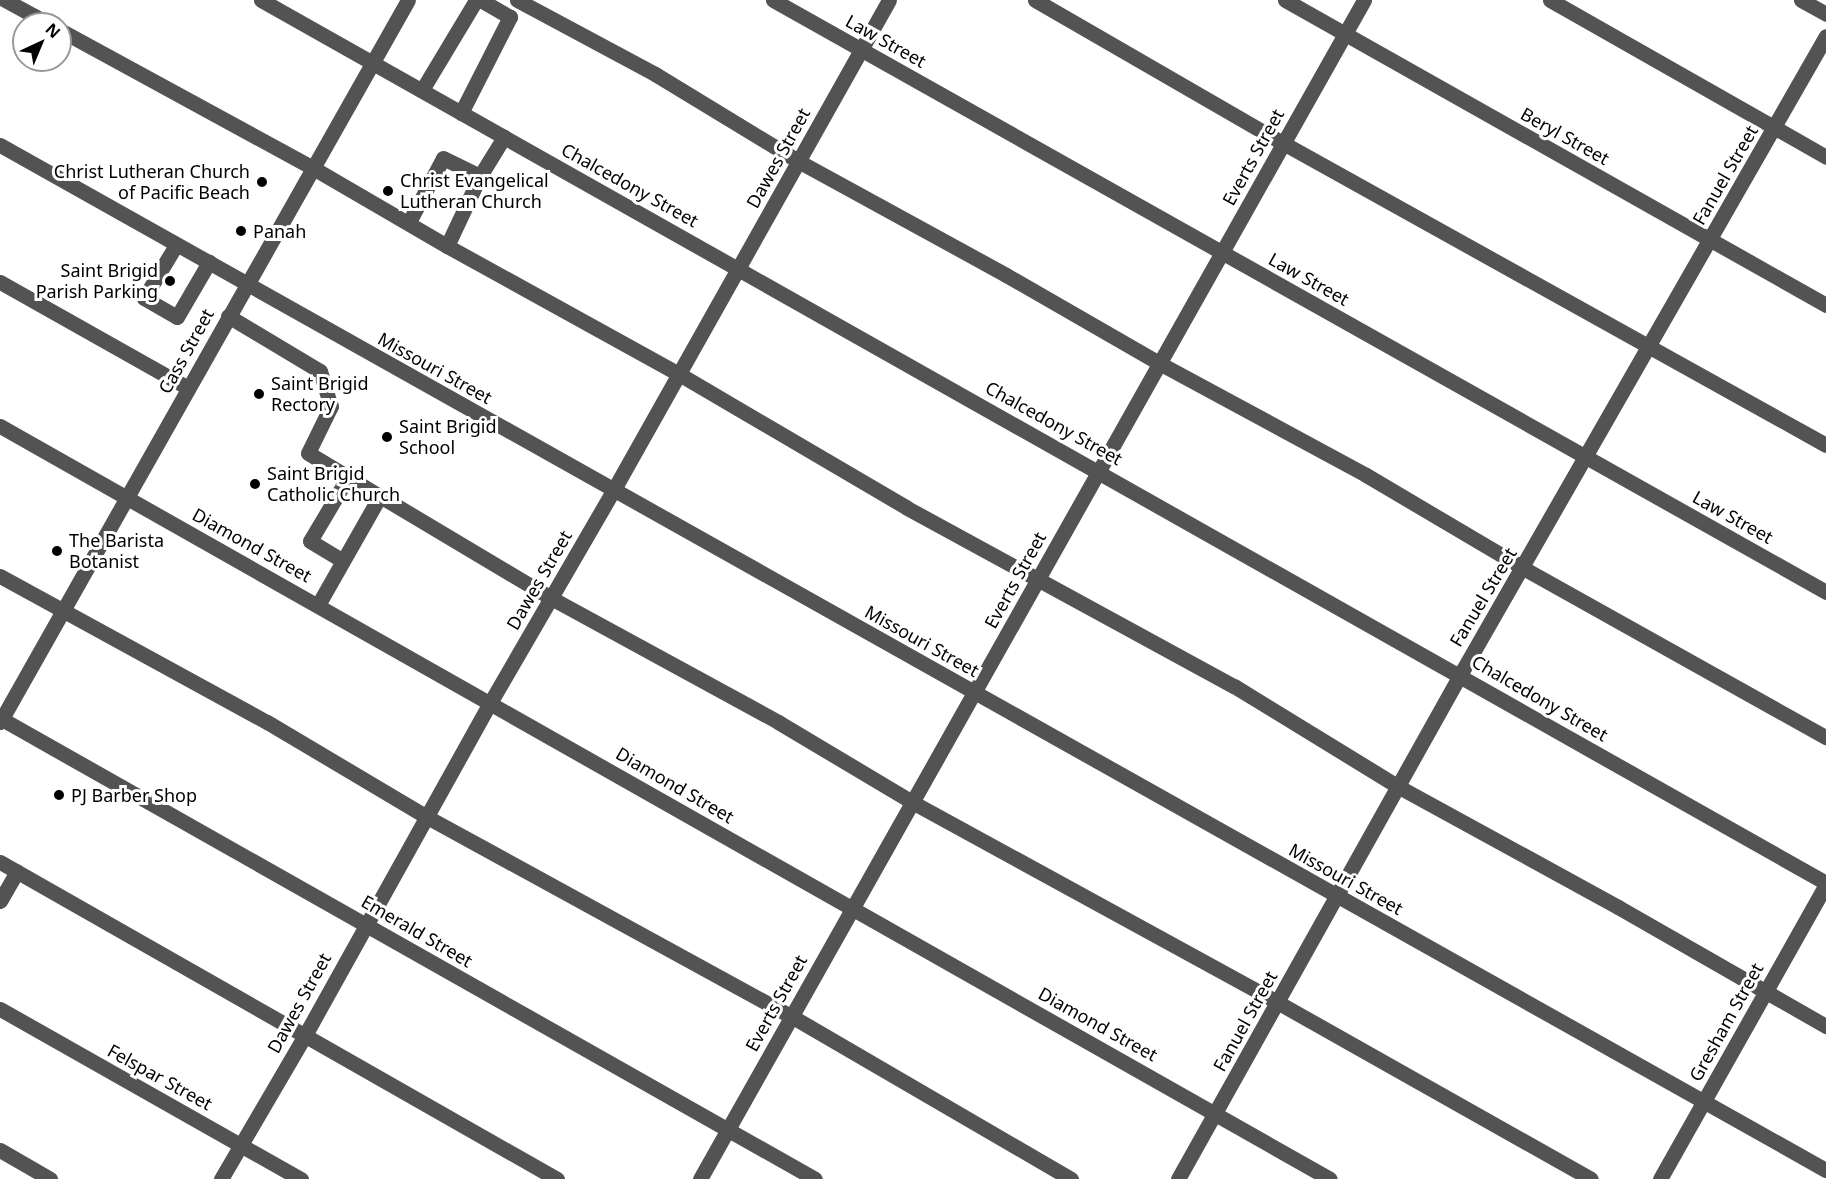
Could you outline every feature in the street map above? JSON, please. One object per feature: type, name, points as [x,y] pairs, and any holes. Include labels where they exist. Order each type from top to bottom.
[{"type":"street","points":[[5,0],[27,12]]},
{"type":"street","name":"Chalcedony Street","points":[[261,0],[1826,883]]},
{"type":"street","name":"Cass Street","points":[[1,719],[408,0]]},
{"type":"street","points":[[422,90],[478,0],[510,16],[461,113]]},
{"type":"street","points":[[517,0],[655,74],[798,161],[1006,275],[1159,363],[1366,475],[1523,568],[1737,685],[1826,737]]},
{"type":"street","name":"Law Street","points":[[773,0],[1826,592]]},
{"type":"street","name":"Dawes Street","points":[[220,1179],[304,1037],[489,703],[613,491],[889,0]]},
{"type":"street","points":[[1035,0],[1282,143],[1647,348],[1826,445]]},
{"type":"street","name":"Beryl Street","points":[[1285,0],[1826,305]]},
{"type":"street","name":"Everts Street","points":[[700,1179],[1364,0]]},
{"type":"street","points":[[1550,0],[1826,157]]},
{"type":"street","points":[[1802,0],[1826,14]]},
{"type":"street","name":"Fanuel Street","points":[[1178,1179],[1460,675],[1826,36]]},
{"type":"street","points":[[72,37],[314,168],[447,246],[679,374],[907,508],[1234,686],[1399,787],[1607,901],[1826,1026]]},
{"type":"street","points":[[447,246],[480,176],[504,137]]},
{"type":"street","name":"Missouri Street","points":[[0,145],[1826,1170]]},
{"type":"street","points":[[408,222],[443,158],[480,176]]},
{"type":"street","points":[[176,245],[144,298],[177,317],[209,262]]},
{"type":"street","points":[[0,282],[188,388]]},
{"type":"street","points":[[228,316],[320,371],[331,406],[308,453],[551,598],[778,722],[912,802],[1277,1002],[1591,1179]]},
{"type":"street","name":"Diamond Street","points":[[0,426],[1330,1179]]},
{"type":"street","points":[[342,560],[310,541],[348,477]]},
{"type":"street","points":[[318,605],[380,496]]},
{"type":"street","points":[[0,576],[267,722],[427,817],[791,1016],[1071,1179]]},
{"type":"street","name":"Emerald Street","points":[[1,719],[815,1179]]},
{"type":"street","points":[[0,862],[304,1037],[558,1179]]},
{"type":"street","points":[[0,901],[17,871]]},
{"type":"street","name":"Gresham Street","points":[[1660,1179],[1826,883]]},
{"type":"street","name":"Felspar Street","points":[[0,1009],[302,1179]]},
{"type":"street","points":[[0,1150],[50,1179]]},
{"type":"place","name":"Christ Lutheran Church of Pacific Beach","points":[[262,182]]},
{"type":"place","name":"Christ Evangelical Lutheran Church","points":[[388,191]]},
{"type":"place","name":"Panah","points":[[241,231]]},
{"type":"place","name":"Saint Brigid Parish Parking","points":[[170,281]]},
{"type":"place","name":"Saint Brigid Rectory","points":[[259,394]]},
{"type":"place","name":"Saint Brigid School","points":[[387,437]]},
{"type":"place","name":"Saint Brigid Catholic Church","points":[[255,484]]},
{"type":"place","name":"The Barista Botanist","points":[[57,551]]},
{"type":"place","name":"PJ Barber Shop","points":[[59,795]]}]
